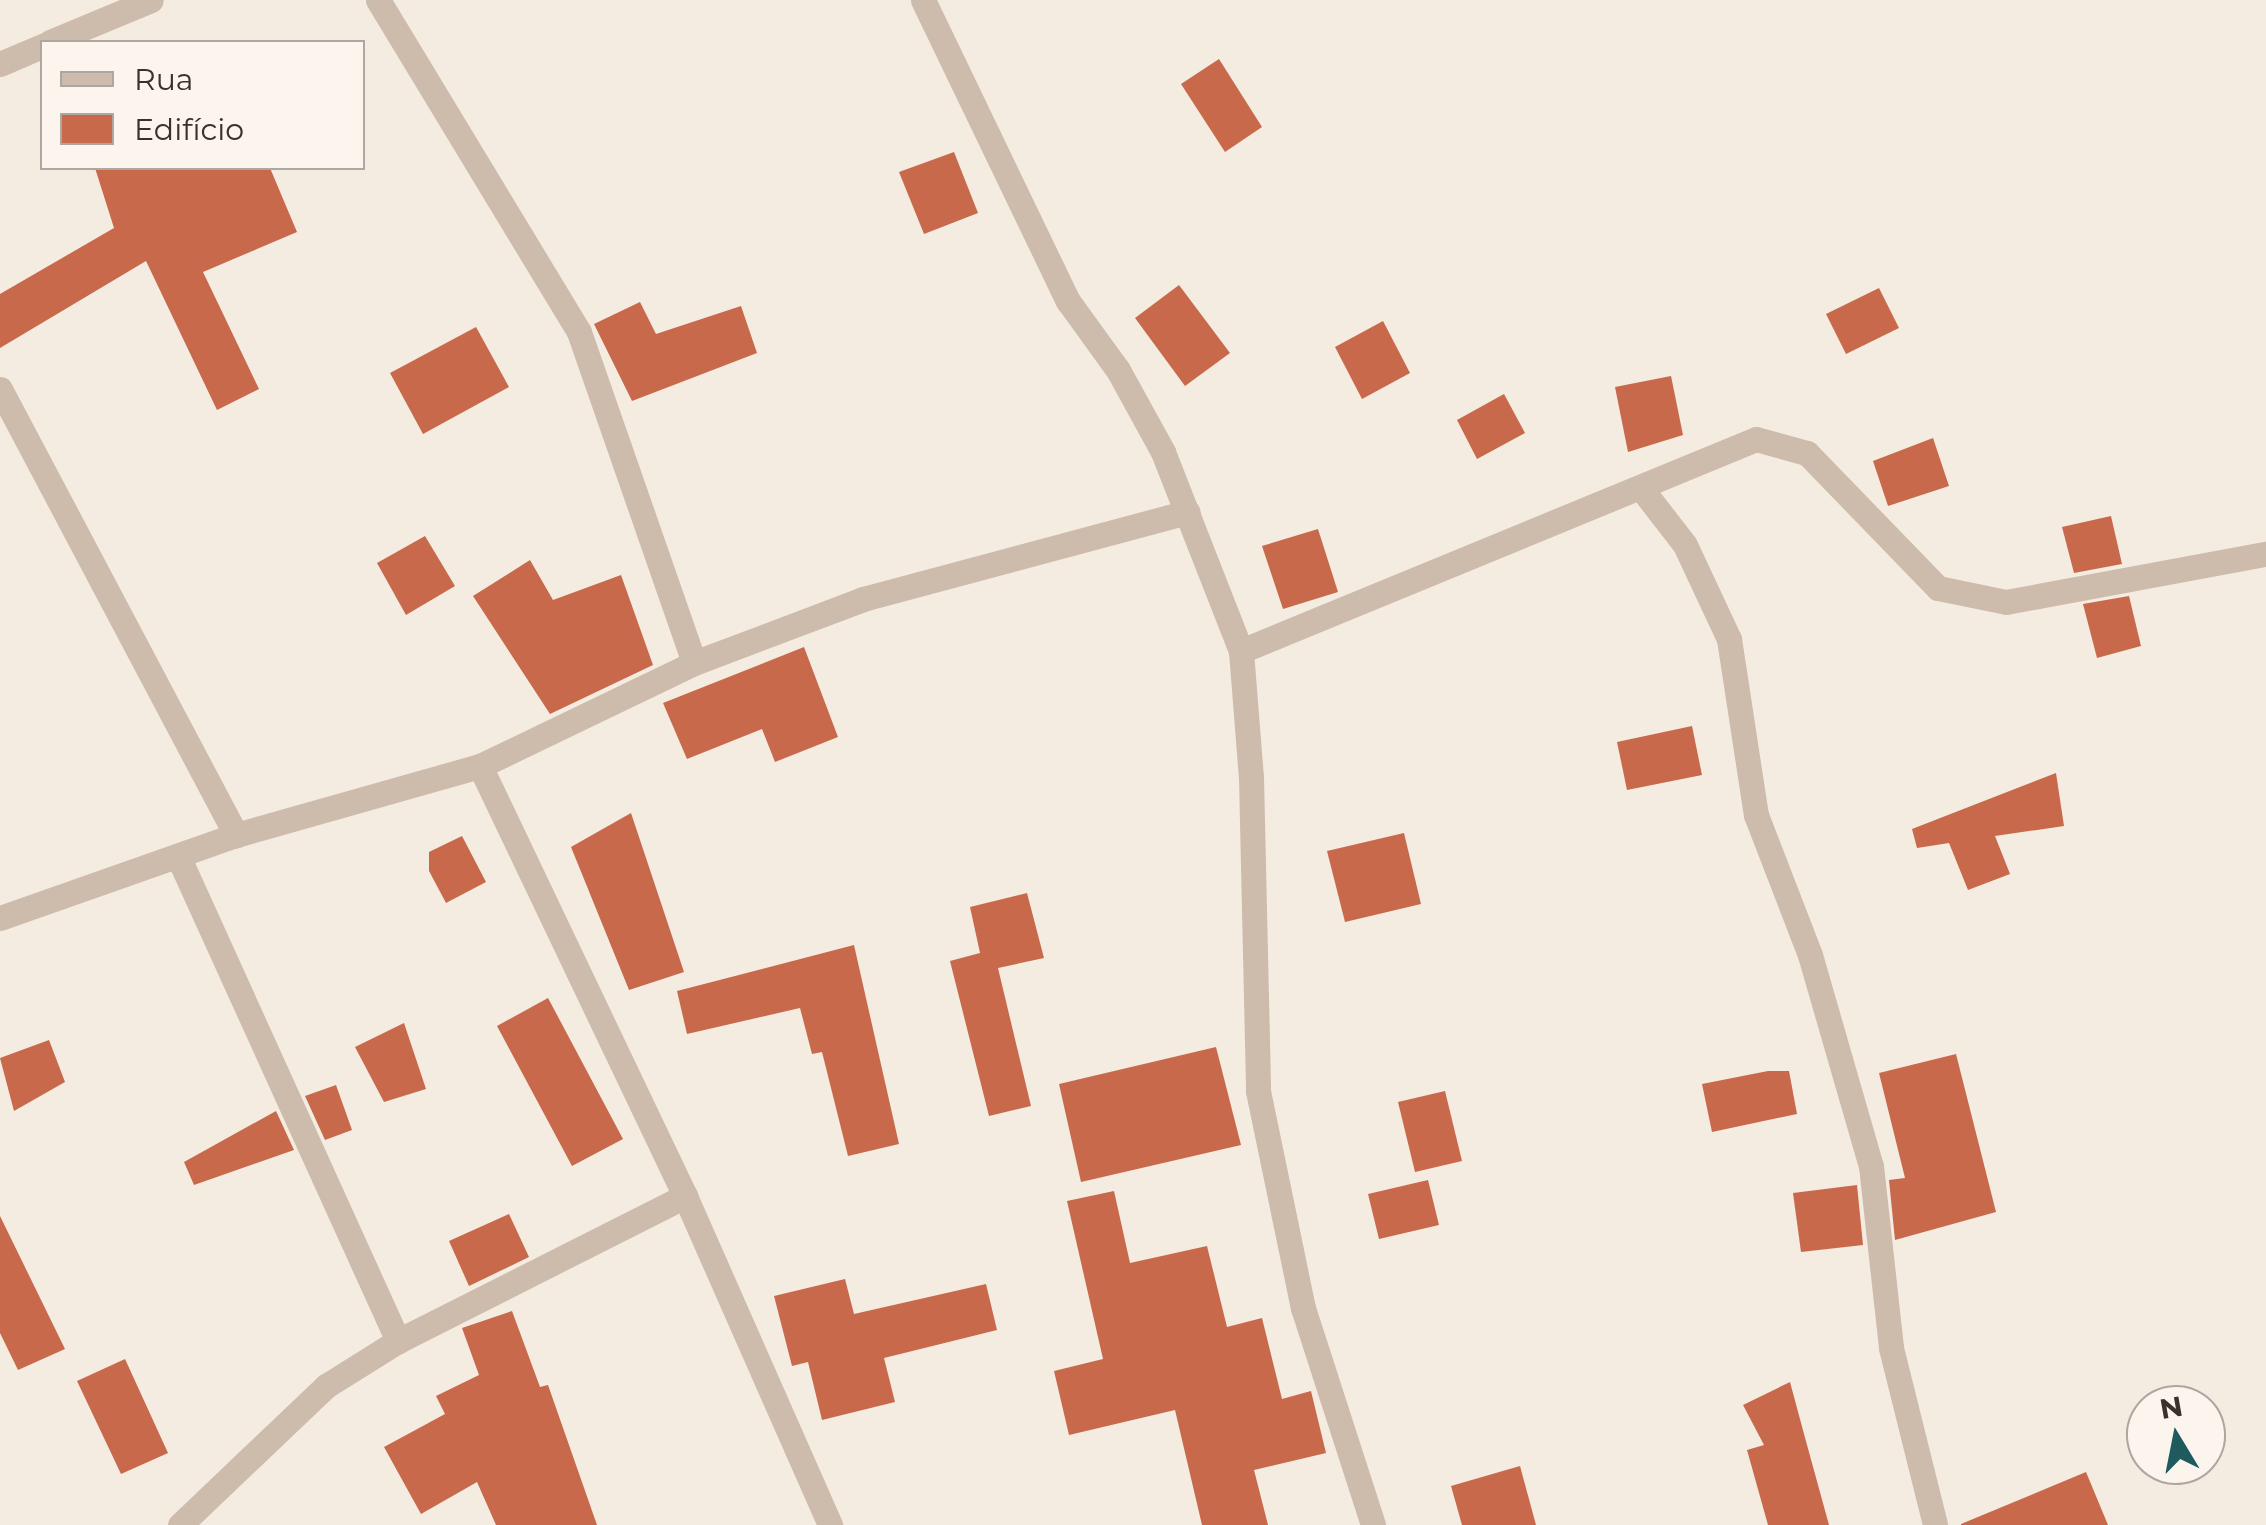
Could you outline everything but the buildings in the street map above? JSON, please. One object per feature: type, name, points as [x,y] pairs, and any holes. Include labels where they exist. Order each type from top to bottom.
[{"type":"street","points":[[55,40],[151,0]]},
{"type":"street","points":[[378,0],[579,332],[694,664]]},
{"type":"street","points":[[923,0],[1019,207],[1068,302],[1118,370],[1188,512],[1240,650],[1251,777],[1258,1091],[1303,1308],[1373,1525]]},
{"type":"street","points":[[0,64],[40,47]]},
{"type":"street","points":[[0,389],[236,835]]},
{"type":"street","points":[[1240,650],[1756,440],[1807,453],[1938,588],[2006,602],[2266,554]]},
{"type":"street","points":[[1641,488],[1685,545],[1729,639],[1756,815],[1810,954],[1870,1166],[1891,1348],[1935,1525]]},
{"type":"street","points":[[0,918],[236,835],[480,766],[694,664],[863,599],[1188,512]]},
{"type":"street","points":[[480,766],[685,1196],[830,1525]]},
{"type":"street","points":[[178,856],[398,1341]]},
{"type":"street","points":[[180,1525],[326,1386],[398,1341],[685,1196]]}]
